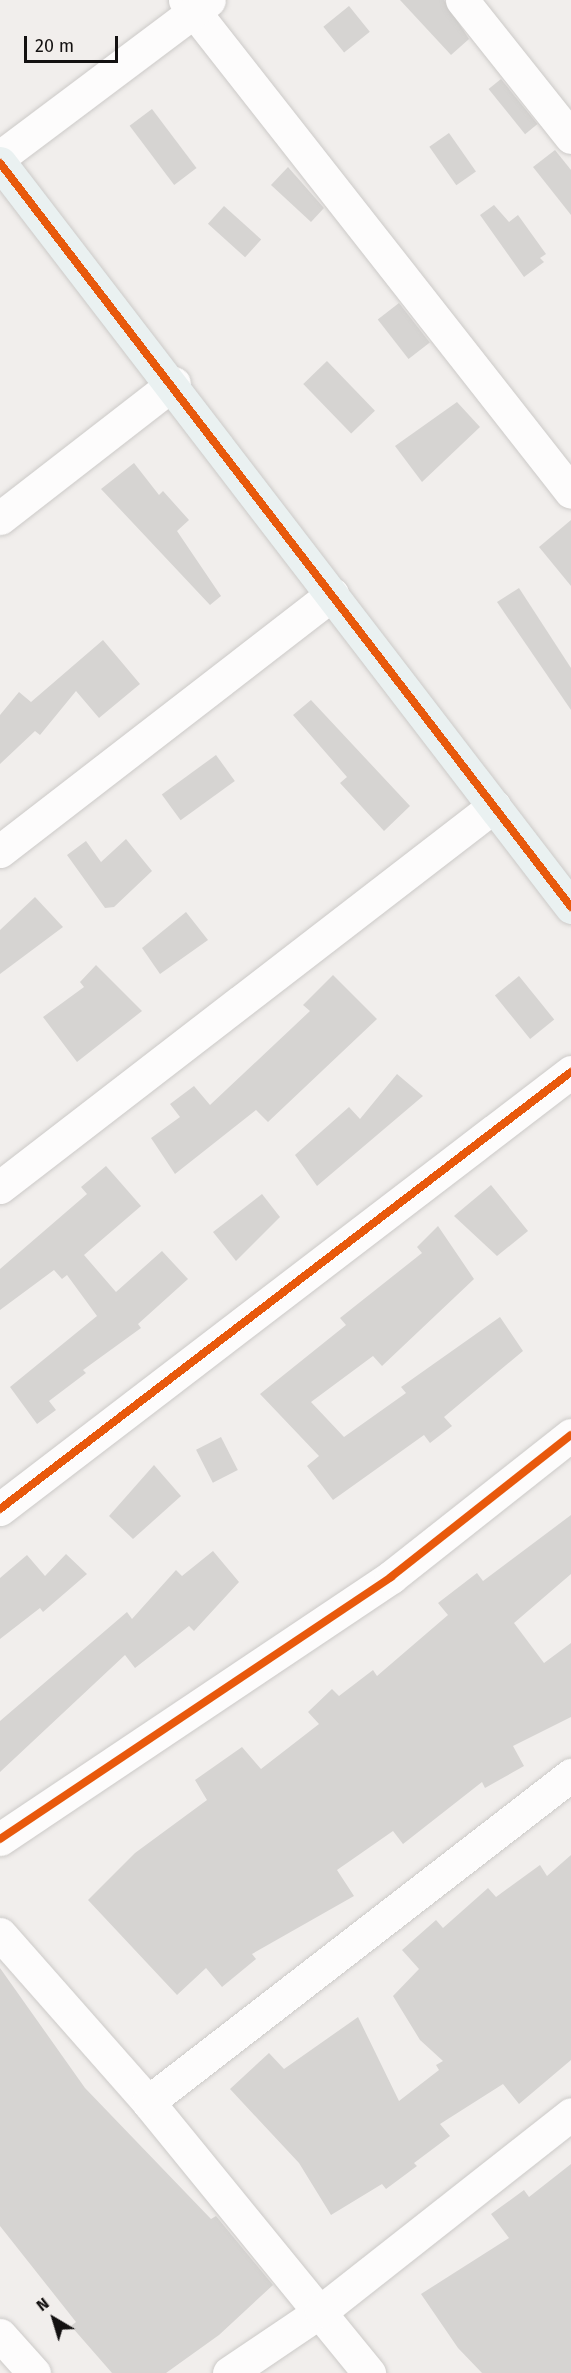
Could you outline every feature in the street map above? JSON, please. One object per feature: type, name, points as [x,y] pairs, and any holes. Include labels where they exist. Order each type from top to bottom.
[{"type":"street","points":[[462,0],[571,137]]},
{"type":"street","points":[[0,158],[196,4],[571,492]]},
{"type":"street","points":[[0,163],[174,384],[571,907]]},
{"type":"street","points":[[0,519],[174,384]]},
{"type":"street","points":[[0,851],[332,594]]},
{"type":"street","points":[[0,1187],[494,806]]},
{"type":"street","points":[[0,1509],[571,1072]]},
{"type":"street","points":[[0,1839],[391,1577],[571,1435]]},
{"type":"street","points":[[148,2102],[571,1775]]},
{"type":"street","points":[[0,1934],[148,2102],[321,2311],[369,2373]]},
{"type":"street","points":[[229,2373],[321,2311],[571,2114]]},
{"type":"street","points":[[0,2335],[34,2373]]},
{"type":"building","points":[[400,0],[444,0],[469,39],[451,55]]},
{"type":"building","points":[[349,6],[370,32],[344,52],[323,27]]},
{"type":"building","points":[[501,79],[538,124],[525,134],[489,89]]},
{"type":"building","points":[[152,109],[197,168],[174,185],[130,126]]},
{"type":"building","points":[[449,133],[476,172],[456,185],[429,147]]},
{"type":"building","points":[[555,150],[571,170],[571,215],[533,167]]},
{"type":"building","points":[[288,167],[324,208],[311,222],[271,185]]},
{"type":"building","points":[[494,205],[509,222],[518,215],[546,254],[540,258],[544,262],[524,277],[480,215]]},
{"type":"building","points":[[224,206],[261,239],[245,257],[208,224]]},
{"type":"building","points":[[399,303],[430,342],[409,359],[378,320]]},
{"type":"building","points":[[327,361],[375,411],[351,434],[303,384]]},
{"type":"building","points":[[457,402],[480,427],[422,482],[395,446]]},
{"type":"building","points":[[134,463],[159,495],[163,491],[189,520],[177,531],[221,596],[210,605],[101,489]]},
{"type":"building","points":[[571,520],[571,586],[539,547]]},
{"type":"building","points":[[519,588],[571,668],[571,710],[497,602]]},
{"type":"building","points":[[103,640],[140,684],[99,718],[76,691],[40,735],[35,731],[0,764],[0,715],[19,692],[31,702]]},
{"type":"building","points":[[311,700],[410,806],[384,831],[340,783],[347,777],[293,715]]},
{"type":"building","points":[[216,755],[235,781],[181,820],[162,794]]},
{"type":"building","points":[[126,839],[152,871],[114,907],[105,908],[67,855],[86,841],[101,862]]},
{"type":"building","points":[[35,897],[63,927],[0,974],[0,930]]},
{"type":"building","points":[[186,912],[208,940],[160,974],[142,948]]},
{"type":"building","points":[[96,965],[142,1011],[77,1062],[43,1017],[84,987],[80,982]]},
{"type":"building","points":[[333,975],[377,1019],[268,1122],[256,1110],[175,1174],[151,1138],[180,1117],[170,1104],[194,1086],[210,1105],[310,1011],[303,1005]]},
{"type":"building","points":[[519,976],[554,1020],[530,1039],[495,996]]},
{"type":"building","points":[[397,1074],[423,1096],[317,1186],[295,1155],[349,1107],[360,1119]]},
{"type":"building","points":[[106,1166],[141,1206],[84,1255],[116,1292],[162,1251],[188,1279],[138,1324],[141,1328],[83,1370],[86,1373],[49,1401],[56,1410],[37,1424],[10,1387],[97,1316],[67,1275],[62,1279],[54,1270],[0,1310],[0,1269],[87,1194],[81,1187]]},
{"type":"building","points":[[491,1185],[528,1231],[497,1256],[454,1216]]},
{"type":"building","points":[[262,1194],[280,1217],[236,1261],[213,1232]]},
{"type":"building","points":[[438,1226],[474,1279],[382,1366],[373,1356],[311,1402],[344,1437],[406,1393],[401,1387],[500,1317],[523,1351],[444,1417],[452,1426],[430,1443],[424,1435],[333,1500],[307,1466],[319,1456],[260,1394],[346,1325],[340,1318],[422,1253],[417,1247]]},
{"type":"building","points":[[221,1437],[238,1470],[213,1483],[196,1450]]},
{"type":"building","points":[[154,1465],[181,1496],[133,1539],[109,1516]]},
{"type":"building","points":[[571,1515],[571,1574],[514,1623],[544,1663],[571,1643],[571,1717],[513,1746],[524,1766],[485,1788],[482,1782],[403,1844],[393,1831],[337,1870],[354,1896],[252,1954],[256,1959],[222,1987],[206,1968],[177,1995],[88,1900],[135,1853],[207,1800],[195,1780],[242,1747],[261,1769],[319,1724],[308,1712],[332,1689],[339,1696],[373,1670],[377,1676],[448,1615],[438,1603],[477,1573],[483,1581]]},
{"type":"building","points":[[213,1551],[239,1582],[194,1631],[189,1626],[135,1668],[125,1655],[0,1772],[0,1721],[127,1612],[132,1619],[176,1570],[182,1576]]},
{"type":"building","points":[[66,1554],[87,1574],[43,1612],[40,1608],[0,1639],[0,1578],[27,1555],[45,1576]]},
{"type":"building","points":[[571,1855],[571,2060],[519,2104],[503,2084],[440,2124],[450,2136],[414,2163],[417,2166],[386,2189],[382,2184],[331,2215],[299,2163],[230,2089],[269,2053],[284,2069],[358,2017],[399,2101],[439,2070],[436,2065],[443,2061],[420,2040],[393,1996],[419,1969],[402,1950],[436,1920],[443,1928],[488,1888],[496,1897],[540,1865],[547,1876]]},
{"type":"building","points":[[0,1968],[85,2088],[211,2219],[216,2216],[273,2285],[219,2335],[166,2373],[112,2373],[71,2326],[76,2322],[0,2226]]},
{"type":"building","points":[[571,2164],[571,2373],[482,2373],[458,2348],[421,2294],[509,2238],[491,2214],[524,2190],[529,2197]]},
{"type":"cycle path","points":[[0,163],[571,907]]},
{"type":"cycle path","points":[[0,1509],[571,1072]]},
{"type":"cycle path","points":[[0,1839],[391,1577],[571,1435]]}]
